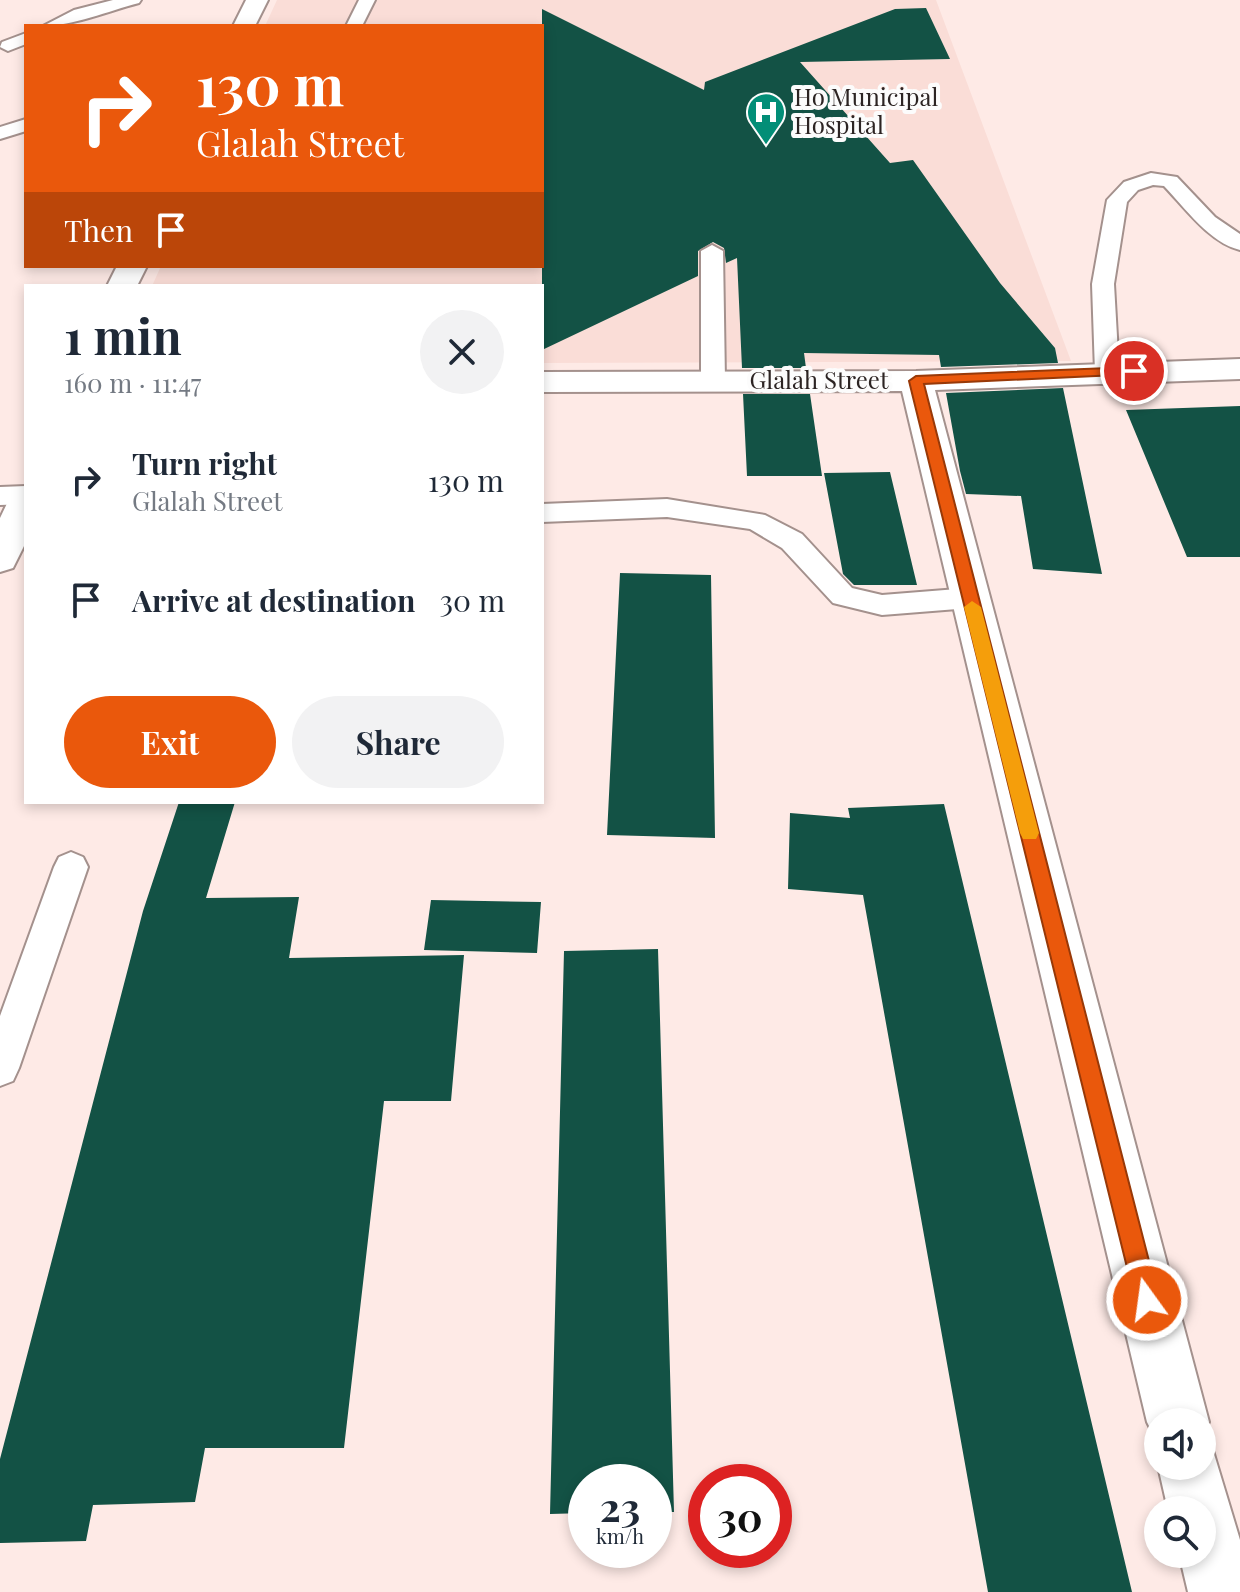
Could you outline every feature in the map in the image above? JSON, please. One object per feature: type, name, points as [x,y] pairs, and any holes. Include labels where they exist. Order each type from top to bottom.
[{"type":"street","points":[[245,24],[257,0]]},
{"type":"street","name":"Glalah Street","points":[[544,382],[916,381],[1240,369]]},
{"type":"street","points":[[916,381],[1174,1408]]},
{"type":"street","points":[[0,559],[24,502]]},
{"type":"street","points":[[1215,1568],[1221,1592]]},
{"type":"lane","points":[[55,24],[80,13],[133,0]]},
{"type":"lane","points":[[355,24],[367,0]]},
{"type":"lane","points":[[8,46],[24,39]]},
{"type":"lane","points":[[0,133],[24,126]]},
{"type":"lane","points":[[1107,372],[1103,284],[1117,200],[1131,186],[1151,179],[1170,181],[1208,221],[1240,244]]},
{"type":"lane","points":[[712,251],[713,381]]},
{"type":"lane","points":[[0,496],[24,497]]},
{"type":"lane","points":[[544,513],[667,508],[756,521],[792,541],[843,596],[882,605],[970,598]]},
{"type":"lane","points":[[0,1068],[71,867]]},
{"type":"shaded area","name":"Ho Municipal Hospital","points":[[277,0],[936,0],[1071,361],[544,363],[544,284],[153,284],[160,268],[544,268],[544,24],[266,24]]},
{"type":"building","name":"Ho Municipal Hospital","points":[[926,8],[950,59],[800,62],[890,163],[913,160],[1000,283],[1055,348],[1058,363],[941,367],[939,355],[804,353],[806,368],[742,368],[737,258],[726,263],[724,248],[713,242],[698,251],[698,276],[544,349],[542,9],[704,90],[705,82],[895,9]]},
{"type":"building","points":[[1063,388],[1102,574],[1033,569],[1021,496],[966,494],[960,471],[946,393]]},
{"type":"building","points":[[743,394],[810,394],[822,476],[747,476]]},
{"type":"building","points":[[1240,406],[1240,557],[1187,557],[1126,410]]},
{"type":"building","points":[[890,472],[917,585],[854,585],[843,574],[824,473]]},
{"type":"building","points":[[620,573],[711,575],[715,838],[607,835]]},
{"type":"building","points":[[178,804],[234,804],[206,898],[299,897],[289,958],[464,955],[451,1101],[384,1101],[344,1448],[205,1448],[195,1502],[93,1505],[86,1541],[0,1543],[0,1459],[143,911]]},
{"type":"building","points":[[944,804],[1132,1592],[988,1592],[863,895],[788,889],[790,813],[850,818],[848,808]]},
{"type":"building","points":[[431,900],[541,902],[537,953],[424,950]]},
{"type":"building","points":[[658,949],[674,1512],[672,1464],[568,1464],[568,1514],[550,1514],[564,951]]},
{"type":"slow traffic","points":[[972,607],[1030,833]]},
{"type":"place","name":"Ho Municipal Hospital","points":[[766,146]]},
{"type":"route","points":[[1134,371],[916,381],[1147,1300]]}]
